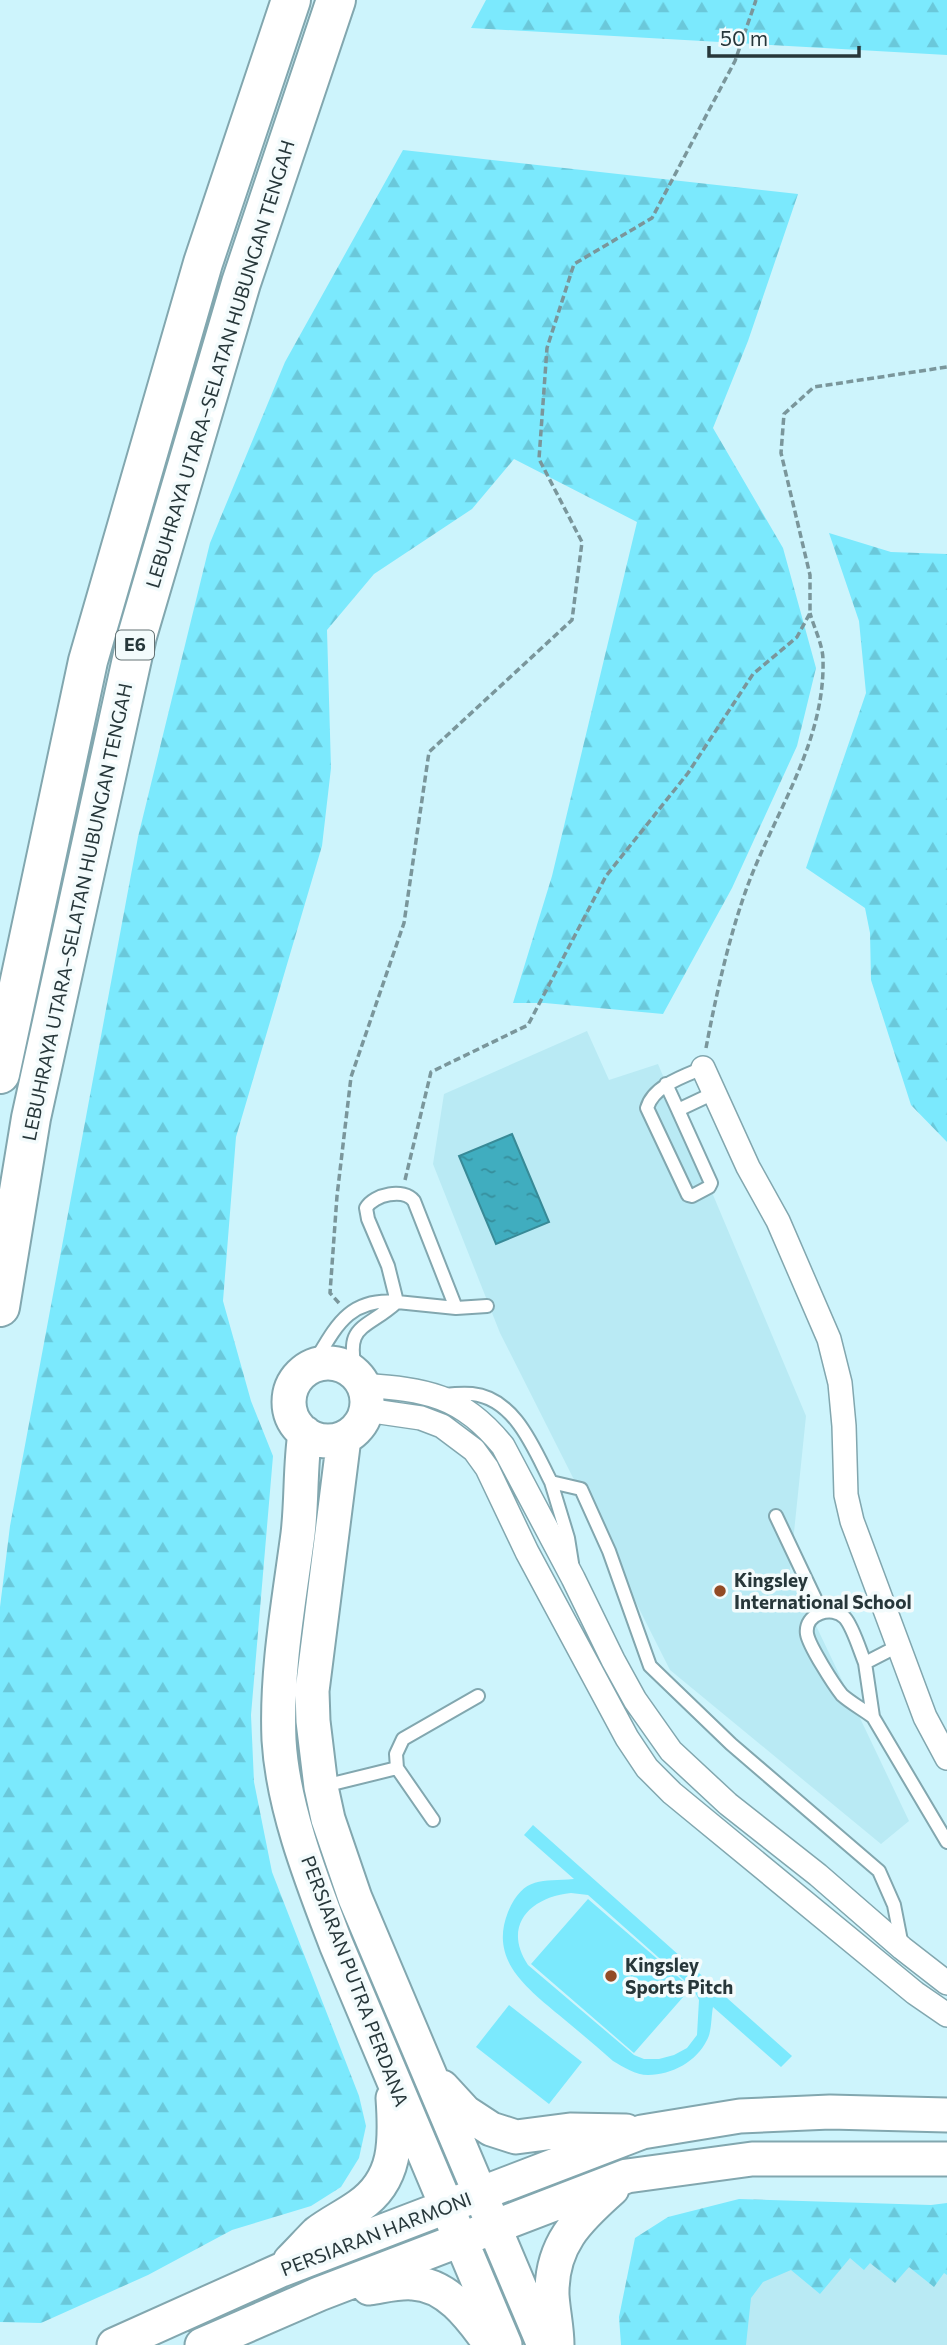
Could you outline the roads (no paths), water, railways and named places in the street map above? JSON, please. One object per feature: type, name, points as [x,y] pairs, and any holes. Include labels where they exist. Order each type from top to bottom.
[{"type":"highway","name":"E6","points":[[0,1074],[88,661],[203,263],[291,0]]},
{"type":"highway","name":"LEBUHRAYA UTARA–SELATAN HUBUNGAN TENGAH","points":[[0,1307],[31,1118],[137,636],[241,283],[336,0]]},
{"type":"main road","points":[[331,1364],[349,1370],[362,1390],[362,1422],[344,1438],[324,1441],[304,1433],[290,1412],[289,1398],[293,1386],[300,1375],[311,1368],[331,1364]]},
{"type":"main road","name":"PERSIARAN PUTRA PERDANA","points":[[304,1433],[302,1500],[282,1655],[279,1741],[288,1795],[311,1877],[391,2077],[505,2345]]},
{"type":"main road","name":"PERSIARAN PUTRA PERDANA","points":[[344,1438],[312,1691],[321,1787],[328,1819],[355,1898],[544,2345]]},
{"type":"main road","points":[[429,2073],[465,2112],[491,2129],[516,2137],[569,2130],[642,2132],[740,2116],[830,2112],[947,2115]]},
{"type":"main road","points":[[281,2270],[318,2232],[361,2205],[379,2190],[389,2168],[394,2143],[391,2077]]},
{"type":"main road","name":"PERSIARAN HARMONI","points":[[114,2345],[281,2270],[642,2132]]},
{"type":"main road","points":[[557,2345],[552,2296],[553,2265],[582,2216],[627,2176],[752,2159],[947,2159]]},
{"type":"main road","points":[[843,2159],[947,2172]]},
{"type":"main road","name":"PERSIARAN HARMONI","points":[[202,2345],[319,2294],[627,2176]]},
{"type":"main road","points":[[319,2294],[414,2283],[436,2289],[461,2307],[491,2345]]},
{"type":"street","points":[[703,1068],[748,1167],[778,1221],[829,1339],[840,1383],[846,1495],[852,1521],[925,1717],[947,1758]]},
{"type":"street","points":[[362,1390],[406,1389],[437,1395],[485,1423],[503,1446],[573,1578],[612,1660],[635,1700],[671,1751],[728,1804],[947,1983]]},
{"type":"street","points":[[362,1390],[442,1426],[474,1450],[486,1468],[527,1552],[626,1738],[647,1768],[673,1793],[915,1993],[947,2015]]},
{"type":"lane","points":[[666,1084],[711,1183],[709,1187],[692,1196],[688,1195],[647,1108],[648,1103],[666,1084],[703,1068]]},
{"type":"lane","points":[[678,1110],[715,1093]]},
{"type":"lane","points":[[397,1302],[388,1266],[366,1208],[373,1200],[402,1192],[409,1194],[414,1201],[456,1308]]},
{"type":"lane","points":[[311,1368],[339,1321],[366,1305],[383,1301],[456,1308],[487,1306]]},
{"type":"lane","points":[[362,1390],[352,1356],[358,1332],[367,1322],[384,1314],[397,1302]]},
{"type":"lane","points":[[437,1395],[474,1394],[493,1400],[509,1411],[529,1438],[551,1482],[568,1538],[573,1578]]},
{"type":"lane","points":[[551,1482],[581,1489],[608,1551],[650,1666],[732,1744],[879,1871],[894,1905],[902,1948]]},
{"type":"lane","points":[[776,1516],[821,1611]]},
{"type":"lane","points":[[873,1717],[842,1695],[810,1645],[806,1631],[809,1620],[821,1611],[837,1612],[846,1619],[865,1663],[873,1717],[947,1842]]},
{"type":"lane","points":[[865,1663],[898,1646]]},
{"type":"lane","points":[[433,1820],[397,1768],[396,1754],[403,1740],[478,1696]]},
{"type":"lane","points":[[321,1787],[397,1768]]},
{"type":"water","points":[[512,1134],[549,1222],[496,1244],[459,1156]]},
{"type":"place","name":"Kingsley International School","points":[[720,1591]]},
{"type":"place","name":"Kingsley Sports Pitch","points":[[611,1976]]}]
